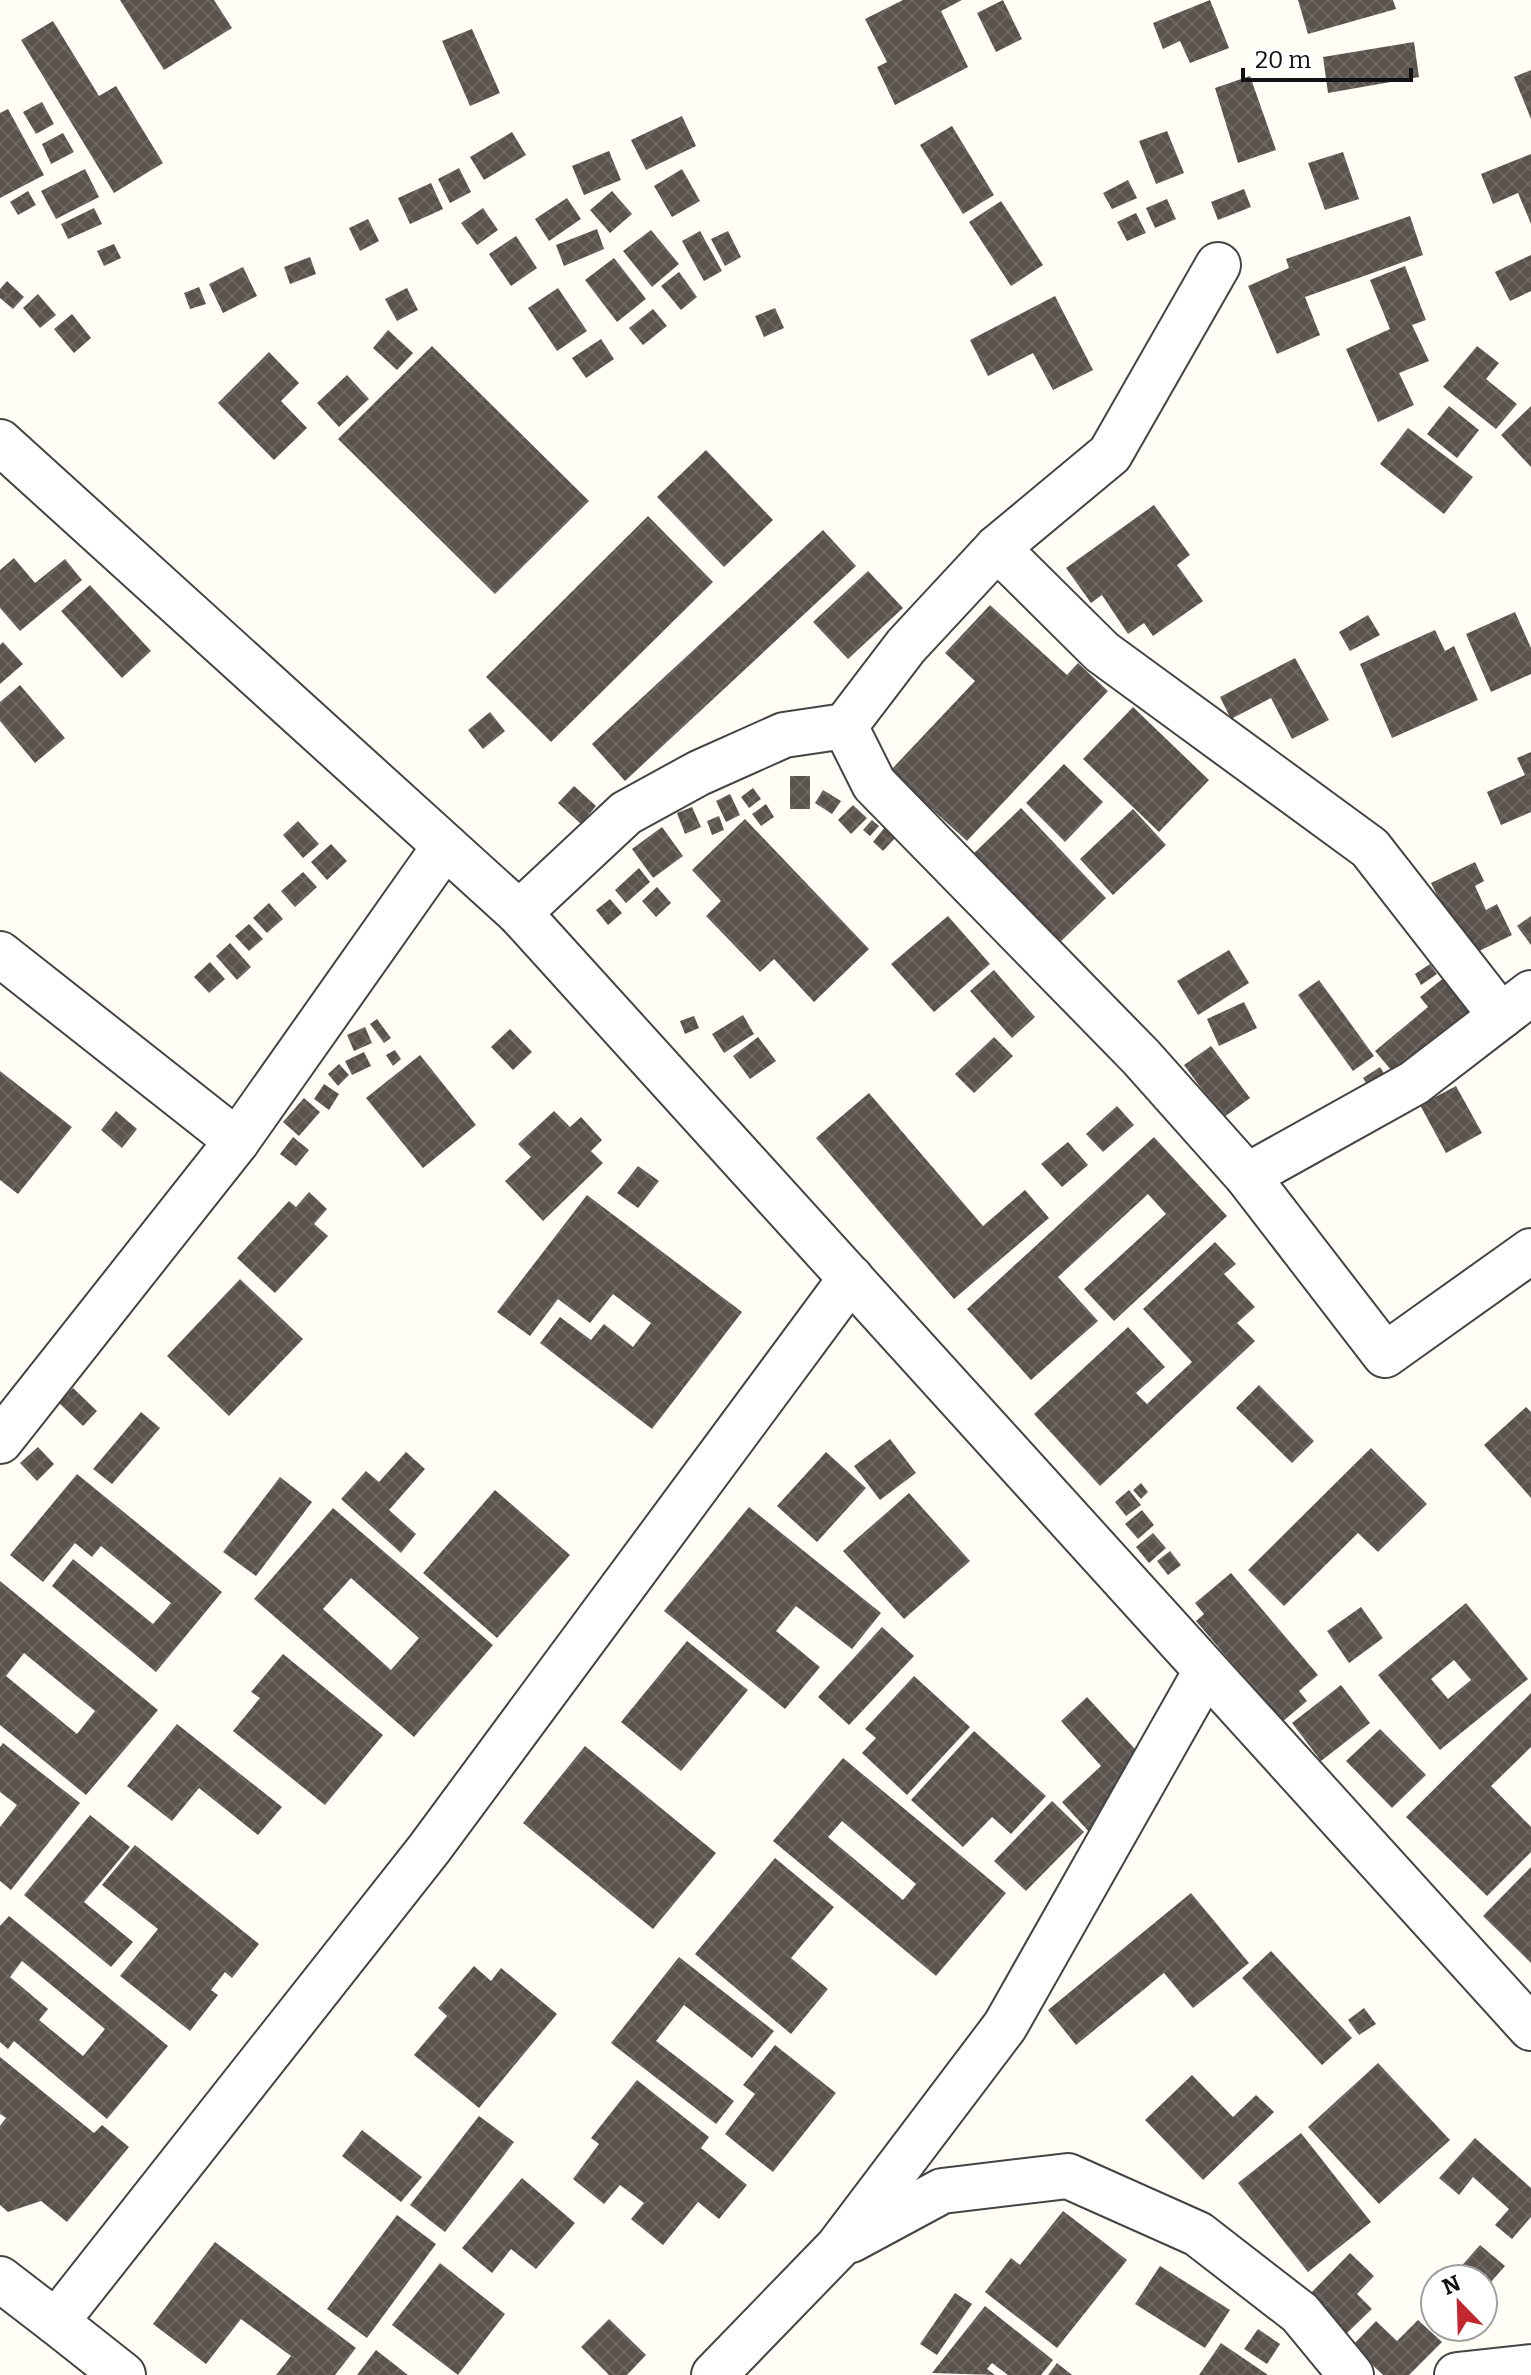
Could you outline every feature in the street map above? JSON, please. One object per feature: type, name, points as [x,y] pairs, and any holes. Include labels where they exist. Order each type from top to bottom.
[{"type":"street","points":[[519,913],[626,813],[699,773],[784,735],[845,726],[906,646],[997,548],[1110,454],[1218,265]]},
{"type":"street","points":[[0,442],[519,913],[1531,2028]]},
{"type":"street","points":[[997,548],[1102,652],[1370,848],[1516,1005],[1414,1083],[1247,1176]]},
{"type":"street","points":[[845,726],[874,784],[1141,1057],[1247,1176],[1385,1355],[1531,1251]]},
{"type":"street","points":[[0,1441],[237,1141],[445,846]]},
{"type":"street","points":[[0,954],[237,1141]]},
{"type":"street","points":[[56,2322],[429,1849],[851,1278]]},
{"type":"street","points":[[714,2375],[838,2247],[1005,2026],[1206,1671]]},
{"type":"street","points":[[838,2247],[942,2191],[1068,2176],[1198,2234],[1300,2313],[1351,2375]]},
{"type":"street","points":[[0,2279],[123,2375]]},
{"type":"street","points":[[1457,2375],[1531,2367]]},
{"type":"building","points":[[120,0],[214,0],[232,28],[164,70]]},
{"type":"building","points":[[903,0],[962,0],[941,11],[968,67],[895,105],[877,67],[887,62],[865,19]]},
{"type":"building","points":[[1003,0],[1022,39],[996,52],[977,13]]},
{"type":"building","points":[[1210,0],[1229,48],[1190,63],[1180,41],[1163,49],[1153,23]]},
{"type":"building","points":[[1298,0],[1393,0],[1396,9],[1308,34]]},
{"type":"building","points":[[53,21],[99,96],[116,86],[163,163],[114,193],[21,40]]},
{"type":"building","points":[[472,29],[500,93],[470,106],[442,41]]},
{"type":"building","points":[[1414,42],[1419,77],[1328,93],[1323,57]]},
{"type":"building","points":[[1531,70],[1531,119],[1514,77]]},
{"type":"building","points":[[1250,76],[1276,150],[1238,163],[1215,88]]},
{"type":"building","points":[[42,102],[54,124],[36,134],[23,112]]},
{"type":"building","points":[[8,109],[44,175],[0,198],[0,113]]},
{"type":"building","points":[[682,116],[696,146],[646,170],[631,140]]},
{"type":"building","points":[[952,126],[994,195],[963,214],[920,145]]},
{"type":"building","points":[[1167,131],[1184,173],[1156,184],[1139,141]]},
{"type":"building","points":[[512,132],[526,155],[484,180],[470,157]]},
{"type":"building","points":[[63,133],[74,152],[51,164],[42,144]]},
{"type":"building","points":[[609,151],[621,180],[584,195],[572,166]]},
{"type":"building","points":[[1343,152],[1359,199],[1325,210],[1308,163]]},
{"type":"building","points":[[1531,154],[1531,224],[1518,193],[1493,204],[1481,174]]},
{"type":"building","points":[[459,168],[471,192],[450,203],[438,179]]},
{"type":"building","points":[[85,169],[99,197],[56,219],[41,191]]},
{"type":"building","points":[[682,169],[700,201],[672,217],[654,186]]},
{"type":"building","points":[[1128,180],[1137,198],[1112,209],[1103,193]]},
{"type":"building","points":[[431,183],[443,209],[410,224],[398,198]]},
{"type":"building","points":[[1244,189],[1251,207],[1218,220],[1211,202]]},
{"type":"building","points":[[28,191],[36,205],[18,215],[10,202]]},
{"type":"building","points":[[612,191],[632,214],[610,233],[590,210]]},
{"type":"building","points":[[567,198],[581,219],[549,241],[535,219]]},
{"type":"building","points":[[1167,199],[1176,219],[1155,228],[1146,208]]},
{"type":"building","points":[[1001,201],[1043,265],[1011,286],[969,222]]},
{"type":"building","points":[[94,208],[102,224],[68,239],[61,224]]},
{"type":"building","points":[[483,208],[498,230],[477,245],[461,223]]},
{"type":"building","points":[[1136,213],[1146,233],[1127,241],[1117,222]]},
{"type":"building","points":[[1410,216],[1423,255],[1305,297],[1320,335],[1277,354],[1248,286],[1289,268],[1286,259]]},
{"type":"building","points":[[368,219],[379,241],[360,251],[349,228]]},
{"type":"building","points":[[597,229],[604,249],[564,266],[556,245]]},
{"type":"building","points":[[651,230],[679,264],[652,287],[623,251]]},
{"type":"building","points":[[700,231],[722,271],[704,281],[682,241]]},
{"type":"building","points":[[728,231],[741,257],[725,266],[711,239]]},
{"type":"building","points":[[516,236],[537,268],[511,286],[489,254]]},
{"type":"building","points":[[114,244],[121,258],[104,266],[97,251]]},
{"type":"building","points":[[1531,255],[1531,291],[1510,301],[1495,272]]},
{"type":"building","points":[[310,257],[316,274],[290,284],[284,267]]},
{"type":"building","points":[[614,258],[646,299],[617,322],[585,280]]},
{"type":"building","points":[[1405,266],[1426,320],[1412,325],[1429,361],[1399,373],[1414,405],[1378,422],[1346,349],[1390,329],[1370,280]]},
{"type":"building","points":[[243,267],[257,296],[223,313],[209,284]]},
{"type":"building","points":[[679,272],[697,297],[681,310],[661,286]]},
{"type":"building","points":[[7,281],[24,297],[13,309],[0,298],[0,289]]},
{"type":"building","points":[[199,287],[206,304],[190,309],[184,293]]},
{"type":"building","points":[[407,288],[418,310],[397,321],[385,299]]},
{"type":"building","points":[[558,288],[587,331],[557,351],[528,308]]},
{"type":"building","points":[[38,294],[56,315],[40,328],[23,308]]},
{"type":"building","points":[[1055,296],[1093,370],[1053,390],[1033,353],[988,376],[970,340]]},
{"type":"building","points":[[775,308],[784,328],[764,337],[755,316]]},
{"type":"building","points":[[653,309],[667,326],[643,345],[629,328]]},
{"type":"building","points":[[72,314],[91,338],[74,353],[54,329]]},
{"type":"building","points":[[388,330],[413,353],[397,370],[373,348]]},
{"type":"building","points":[[601,339],[614,359],[586,378],[572,358]]},
{"type":"building","points":[[432,346],[589,501],[495,594],[338,439]]},
{"type":"building","points":[[1477,346],[1499,363],[1486,379],[1517,404],[1496,429],[1443,387]]},
{"type":"building","points":[[269,352],[299,383],[281,401],[307,428],[274,460],[218,403]]},
{"type":"building","points":[[347,375],[369,399],[339,427],[317,403]]},
{"type":"building","points":[[1449,406],[1479,430],[1457,458],[1427,434]]},
{"type":"building","points":[[1531,406],[1531,467],[1501,435]]},
{"type":"building","points":[[1408,428],[1473,477],[1444,514],[1380,464]]},
{"type":"building","points":[[706,450],[773,520],[724,567],[657,497]]},
{"type":"building","points":[[1154,505],[1190,555],[1177,565],[1203,601],[1153,636],[1144,623],[1128,634],[1102,595],[1091,603],[1066,568]]},
{"type":"building","points":[[648,516],[713,582],[551,742],[486,677]]},
{"type":"building","points":[[823,530],[856,566],[625,781],[592,744]]},
{"type":"building","points":[[14,558],[35,583],[65,559],[82,580],[20,631],[0,608],[0,570]]},
{"type":"building","points":[[868,571],[903,608],[848,659],[813,622]]},
{"type":"building","points":[[90,585],[151,651],[122,678],[61,611]]},
{"type":"building","points":[[990,605],[1067,675],[1078,663],[1108,691],[967,841],[890,771],[975,681],[945,653]]},
{"type":"building","points":[[1515,612],[1531,648],[1531,674],[1491,692],[1466,634]]},
{"type":"building","points":[[1368,615],[1380,635],[1350,651],[1339,632]]},
{"type":"building","points":[[1435,630],[1445,651],[1454,646],[1478,700],[1392,738],[1360,664]]},
{"type":"building","points":[[3,642],[23,664],[0,684],[0,645]]},
{"type":"building","points":[[1295,658],[1329,720],[1292,739],[1271,698],[1231,719],[1220,697]]},
{"type":"building","points":[[20,685],[65,738],[35,763],[0,721],[0,702]]},
{"type":"building","points":[[1133,707],[1209,780],[1159,832],[1083,759]]},
{"type":"building","points":[[490,712],[505,731],[483,749],[468,730]]},
{"type":"building","points":[[1531,752],[1531,812],[1501,825],[1487,792],[1525,775],[1517,758]]},
{"type":"building","points":[[1064,764],[1103,802],[1065,842],[1026,803]]},
{"type":"building","points":[[790,776],[810,776],[810,809],[790,809]]},
{"type":"building","points":[[574,786],[596,806],[581,824],[558,803]]},
{"type":"building","points":[[753,788],[761,799],[749,808],[741,797]]},
{"type":"building","points":[[823,790],[841,801],[832,814],[815,803]]},
{"type":"building","points":[[730,794],[740,815],[726,822],[716,801]]},
{"type":"building","points":[[766,804],[774,817],[761,826],[752,814]]},
{"type":"building","points":[[853,805],[867,818],[851,834],[838,820]]},
{"type":"building","points":[[692,807],[701,827],[685,834],[677,813]]},
{"type":"building","points":[[1021,808],[1106,898],[1055,947],[970,857]]},
{"type":"building","points":[[1133,809],[1166,845],[1113,895],[1080,859]]},
{"type":"building","points":[[719,816],[724,830],[712,835],[707,821]]},
{"type":"building","points":[[745,819],[869,949],[814,1002],[774,959],[760,972],[706,916],[721,901],[692,870]]},
{"type":"building","points":[[872,820],[879,826],[870,836],[863,830]]},
{"type":"building","points":[[298,821],[319,844],[303,858],[283,835]]},
{"type":"building","points":[[662,827],[683,856],[653,878],[632,849]]},
{"type":"building","points":[[885,827],[896,837],[883,851],[873,842]]},
{"type":"building","points":[[331,844],[347,861],[327,880],[311,862]]},
{"type":"building","points":[[1475,862],[1484,881],[1475,886],[1486,910],[1497,904],[1512,935],[1467,957],[1431,883]]},
{"type":"building","points":[[639,868],[650,882],[626,903],[615,890]]},
{"type":"building","points":[[303,872],[317,887],[295,907],[281,891]]},
{"type":"building","points":[[657,887],[671,903],[656,917],[642,901]]},
{"type":"building","points":[[610,899],[622,913],[608,925],[596,910]]},
{"type":"building","points":[[269,903],[283,919],[267,933],[253,918]]},
{"type":"building","points":[[948,916],[990,964],[934,1012],[891,964]]},
{"type":"building","points":[[1531,916],[1531,945],[1517,926]]},
{"type":"building","points":[[249,924],[263,939],[249,951],[235,936]]},
{"type":"building","points":[[230,943],[251,967],[237,980],[216,956]]},
{"type":"building","points":[[1229,950],[1249,983],[1198,1015],[1177,981]]},
{"type":"building","points":[[210,962],[225,979],[209,993],[194,977]]},
{"type":"building","points":[[1430,964],[1437,974],[1421,985],[1415,974]]},
{"type":"building","points":[[994,970],[1035,1017],[1012,1038],[970,991]]},
{"type":"building","points":[[1446,976],[1477,1014],[1398,1078],[1375,1051],[1428,1007],[1420,997]]},
{"type":"building","points":[[1319,980],[1374,1056],[1353,1071],[1298,995]]},
{"type":"building","points":[[1244,1002],[1257,1028],[1219,1046],[1207,1019]]},
{"type":"building","points":[[743,1015],[754,1034],[724,1053],[712,1034]]},
{"type":"building","points":[[694,1016],[699,1028],[685,1034],[680,1021]]},
{"type":"building","points":[[377,1019],[391,1038],[384,1043],[370,1024]]},
{"type":"building","points":[[365,1027],[372,1043],[354,1051],[347,1035]]},
{"type":"building","points":[[510,1029],[532,1052],[513,1070],[491,1047]]},
{"type":"building","points":[[758,1037],[776,1061],[750,1079],[733,1056]]},
{"type":"building","points":[[994,1037],[1013,1056],[974,1093],[955,1074]]},
{"type":"building","points":[[1211,1046],[1250,1098],[1223,1118],[1184,1065]]},
{"type":"building","points":[[395,1050],[401,1059],[393,1066],[386,1055]]},
{"type":"building","points":[[364,1052],[371,1066],[352,1075],[345,1061]]},
{"type":"building","points":[[420,1055],[476,1125],[423,1168],[366,1098]]},
{"type":"building","points":[[339,1064],[349,1075],[338,1086],[328,1074]]},
{"type":"building","points":[[1380,1067],[1388,1080],[1371,1091],[1363,1078]]},
{"type":"building","points":[[0,1071],[72,1127],[18,1194],[0,1180]]},
{"type":"building","points":[[324,1084],[339,1094],[329,1110],[314,1099]]},
{"type":"building","points":[[1456,1086],[1482,1133],[1446,1153],[1420,1105]]},
{"type":"building","points":[[869,1093],[983,1226],[1025,1190],[1049,1218],[954,1299],[816,1138]]},
{"type":"building","points":[[304,1098],[320,1112],[299,1136],[283,1122]]},
{"type":"building","points":[[1117,1106],[1134,1125],[1103,1152],[1086,1134]]},
{"type":"building","points":[[116,1111],[137,1129],[122,1148],[101,1130]]},
{"type":"building","points":[[554,1111],[570,1127],[581,1117],[602,1140],[591,1151],[603,1163],[543,1221],[505,1181],[531,1157],[518,1144]]},
{"type":"building","points":[[293,1137],[309,1150],[296,1166],[280,1154]]},
{"type":"building","points":[[1154,1137],[1227,1216],[1114,1321],[1084,1289],[1166,1214],[1148,1194],[1058,1277],[1098,1321],[1031,1380],[967,1309]]},
{"type":"building","points":[[1068,1142],[1088,1165],[1062,1187],[1041,1164]]},
{"type":"building","points":[[638,1166],[659,1181],[638,1208],[617,1193]]},
{"type":"building","points":[[309,1192],[327,1209],[314,1224],[328,1236],[275,1293],[237,1258],[289,1201],[296,1207]]},
{"type":"building","points":[[587,1195],[742,1312],[652,1429],[540,1343],[560,1317],[591,1340],[604,1324],[633,1347],[651,1323],[613,1294],[590,1323],[558,1299],[530,1336],[497,1312]]},
{"type":"building","points":[[1215,1242],[1236,1264],[1224,1274],[1255,1307],[1237,1323],[1255,1341],[1100,1486],[1034,1414],[1128,1327],[1165,1367],[1136,1393],[1147,1404],[1192,1362],[1143,1309]]},
{"type":"building","points":[[240,1279],[303,1339],[229,1416],[167,1356]]},
{"type":"building","points":[[1259,1385],[1314,1441],[1292,1463],[1236,1408]]},
{"type":"building","points":[[73,1388],[97,1411],[83,1426],[59,1403]]},
{"type":"building","points":[[1526,1407],[1531,1412],[1531,1498],[1484,1445]]},
{"type":"building","points":[[141,1412],[160,1428],[112,1484],[93,1469]]},
{"type":"building","points":[[890,1439],[916,1473],[880,1500],[854,1466]]},
{"type":"building","points":[[38,1447],[54,1464],[37,1481],[20,1463]]},
{"type":"building","points":[[1371,1448],[1427,1504],[1378,1552],[1358,1533],[1284,1606],[1248,1570]]},
{"type":"building","points":[[406,1452],[425,1469],[389,1510],[416,1534],[401,1553],[341,1499],[366,1471],[379,1482]]},
{"type":"building","points":[[826,1452],[866,1488],[817,1542],[777,1506]]},
{"type":"building","points":[[77,1474],[222,1592],[156,1672],[52,1586],[73,1559],[153,1624],[171,1603],[101,1546],[92,1557],[75,1543],[43,1582],[10,1555]]},
{"type":"building","points":[[280,1477],[312,1502],[256,1576],[223,1552]]},
{"type":"building","points":[[1141,1483],[1148,1492],[1141,1499],[1133,1490]]},
{"type":"building","points":[[495,1490],[570,1555],[497,1638],[423,1573]]},
{"type":"building","points":[[1129,1490],[1141,1505],[1126,1516],[1115,1502]]},
{"type":"building","points":[[909,1493],[970,1561],[904,1619],[843,1551]]},
{"type":"building","points":[[749,1507],[881,1613],[852,1649],[796,1606],[776,1631],[820,1667],[785,1709],[664,1611]]},
{"type":"building","points":[[333,1508],[493,1645],[414,1737],[254,1599]],"holes":[[[351,1578],[419,1638],[391,1670],[323,1609]]]},
{"type":"building","points":[[1142,1510],[1154,1525],[1138,1539],[1125,1524]]},
{"type":"building","points":[[1153,1533],[1166,1548],[1149,1563],[1136,1547]]},
{"type":"building","points":[[1170,1551],[1181,1565],[1168,1575],[1157,1561]]},
{"type":"building","points":[[1231,1573],[1318,1675],[1299,1691],[1307,1701],[1282,1722],[1196,1621],[1204,1614],[1195,1603]]},
{"type":"building","points":[[0,1581],[158,1710],[86,1795],[0,1725]],"holes":[[[24,1653],[95,1711],[77,1734],[6,1676]]]},
{"type":"building","points":[[1466,1603],[1528,1679],[1440,1750],[1378,1675]],"holes":[[[1454,1660],[1471,1680],[1448,1699],[1431,1679]]]},
{"type":"building","points":[[1361,1607],[1383,1638],[1349,1663],[1327,1631]]},
{"type":"building","points":[[882,1627],[914,1656],[849,1725],[818,1697]]},
{"type":"building","points":[[687,1641],[748,1690],[681,1771],[621,1722]]},
{"type":"building","points":[[283,1654],[383,1735],[325,1805],[233,1731],[260,1698],[251,1692]]},
{"type":"building","points":[[914,1676],[970,1727],[907,1795],[862,1753],[876,1738],[865,1729]]},
{"type":"building","points":[[1341,1685],[1370,1723],[1321,1761],[1292,1723]]},
{"type":"building","points":[[1531,1693],[1531,1747],[1491,1786],[1531,1827],[1531,1852],[1487,1896],[1406,1817]]},
{"type":"building","points":[[1087,1697],[1146,1761],[1090,1833],[1062,1802],[1101,1766],[1061,1721]]},
{"type":"building","points":[[177,1724],[282,1807],[258,1835],[199,1788],[172,1821],[127,1786]]},
{"type":"building","points":[[1380,1729],[1426,1775],[1392,1808],[1346,1761]]},
{"type":"building","points":[[974,1731],[1046,1796],[1011,1834],[992,1817],[963,1847],[911,1800]]},
{"type":"building","points":[[3,1743],[80,1803],[11,1890],[0,1881],[0,1827],[17,1805],[0,1792],[0,1747]]},
{"type":"building","points":[[585,1746],[716,1853],[653,1929],[523,1823]]},
{"type":"building","points":[[843,1758],[1006,1893],[936,1976],[773,1841]],"holes":[[[842,1821],[916,1884],[903,1900],[828,1837]]]},
{"type":"building","points":[[1052,1801],[1084,1832],[1026,1891],[994,1861]]},
{"type":"building","points":[[90,1815],[130,1847],[84,1902],[133,1942],[111,1967],[24,1895]]},
{"type":"building","points":[[135,1845],[259,1944],[232,1978],[225,1972],[211,1990],[218,1995],[190,2031],[120,1976],[158,1929],[102,1885]]},
{"type":"building","points":[[775,1858],[834,1907],[791,1958],[828,1989],[791,2034],[695,1954]]},
{"type":"building","points":[[1531,1867],[1531,1963],[1483,1916]]},
{"type":"building","points":[[1191,1893],[1249,1963],[1193,2008],[1164,1973],[1076,2045],[1048,2010]]},
{"type":"building","points":[[9,1916],[168,2046],[107,2119],[14,2041],[8,2049],[0,2042],[0,1926]],"holes":[[[22,1961],[105,2029],[83,2056],[39,2020],[48,2009],[10,1977]]]},
{"type":"building","points":[[1271,1951],[1352,2038],[1322,2065],[1242,1978]]},
{"type":"building","points":[[679,1957],[774,2031],[752,2058],[684,2005],[656,2041],[734,2101],[716,2124],[611,2043]]},
{"type":"building","points":[[474,1966],[491,1981],[501,1968],[557,2014],[479,2108],[414,2055],[447,2016],[438,2008]]},
{"type":"building","points":[[1364,2008],[1376,2024],[1359,2035],[1348,2020]]},
{"type":"building","points":[[775,2045],[836,2093],[773,2172],[725,2134],[755,2094],[743,2085]]},
{"type":"building","points":[[0,2057],[94,2133],[102,2125],[129,2147],[67,2222],[41,2201],[8,2212],[0,2205],[0,2126],[6,2118],[0,2114]]},
{"type":"building","points":[[1378,2063],[1450,2140],[1379,2204],[1308,2127]]},
{"type":"building","points":[[1192,2075],[1233,2117],[1256,2095],[1274,2112],[1203,2180],[1145,2120]]},
{"type":"building","points":[[637,2080],[709,2137],[701,2148],[747,2185],[719,2219],[698,2202],[663,2245],[631,2219],[644,2203],[620,2185],[604,2204],[573,2179],[599,2144],[591,2138]]},
{"type":"building","points":[[479,2116],[514,2142],[445,2232],[410,2205]]},
{"type":"building","points":[[362,2130],[422,2177],[401,2202],[342,2156]]},
{"type":"building","points":[[1301,2133],[1371,2222],[1308,2272],[1238,2183]]},
{"type":"building","points":[[1475,2138],[1531,2188],[1531,2217],[1512,2239],[1495,2225],[1509,2209],[1473,2177],[1459,2195],[1439,2178]]},
{"type":"building","points":[[522,2178],[575,2223],[536,2269],[511,2249],[492,2273],[462,2248]]},
{"type":"building","points":[[1063,2211],[1127,2260],[1057,2348],[985,2292],[1011,2258],[1020,2265]]},
{"type":"building","points":[[397,2215],[436,2244],[367,2338],[327,2309]]},
{"type":"building","points":[[215,2242],[356,2348],[335,2375],[276,2375],[291,2356],[241,2319],[206,2364],[153,2324]]},
{"type":"building","points":[[1480,2245],[1505,2266],[1499,2273],[1499,2263],[1464,2263]]},
{"type":"building","points":[[1350,2253],[1374,2276],[1357,2294],[1372,2309],[1346,2334],[1308,2296]]},
{"type":"building","points":[[440,2263],[505,2314],[458,2375],[392,2325]]},
{"type":"building","points":[[1160,2266],[1230,2310],[1205,2348],[1135,2304]]},
{"type":"building","points":[[955,2293],[972,2304],[937,2355],[920,2344]]},
{"type":"building","points":[[985,2306],[1053,2360],[1041,2375],[1008,2375],[992,2363],[987,2369],[995,2375],[932,2373]]},
{"type":"building","points":[[609,2319],[646,2355],[627,2375],[609,2375],[581,2347]]},
{"type":"building","points":[[1418,2320],[1419,2343],[1441,2343],[1409,2375],[1383,2375],[1352,2346],[1376,2321],[1397,2341]]},
{"type":"building","points":[[1258,2329],[1280,2344],[1267,2364],[1244,2349]]},
{"type":"building","points":[[1221,2343],[1268,2375],[1199,2375]]},
{"type":"building","points":[[376,2350],[408,2375],[357,2375]]},
{"type":"building","points":[[1057,2363],[1072,2375],[1048,2375]]}]
